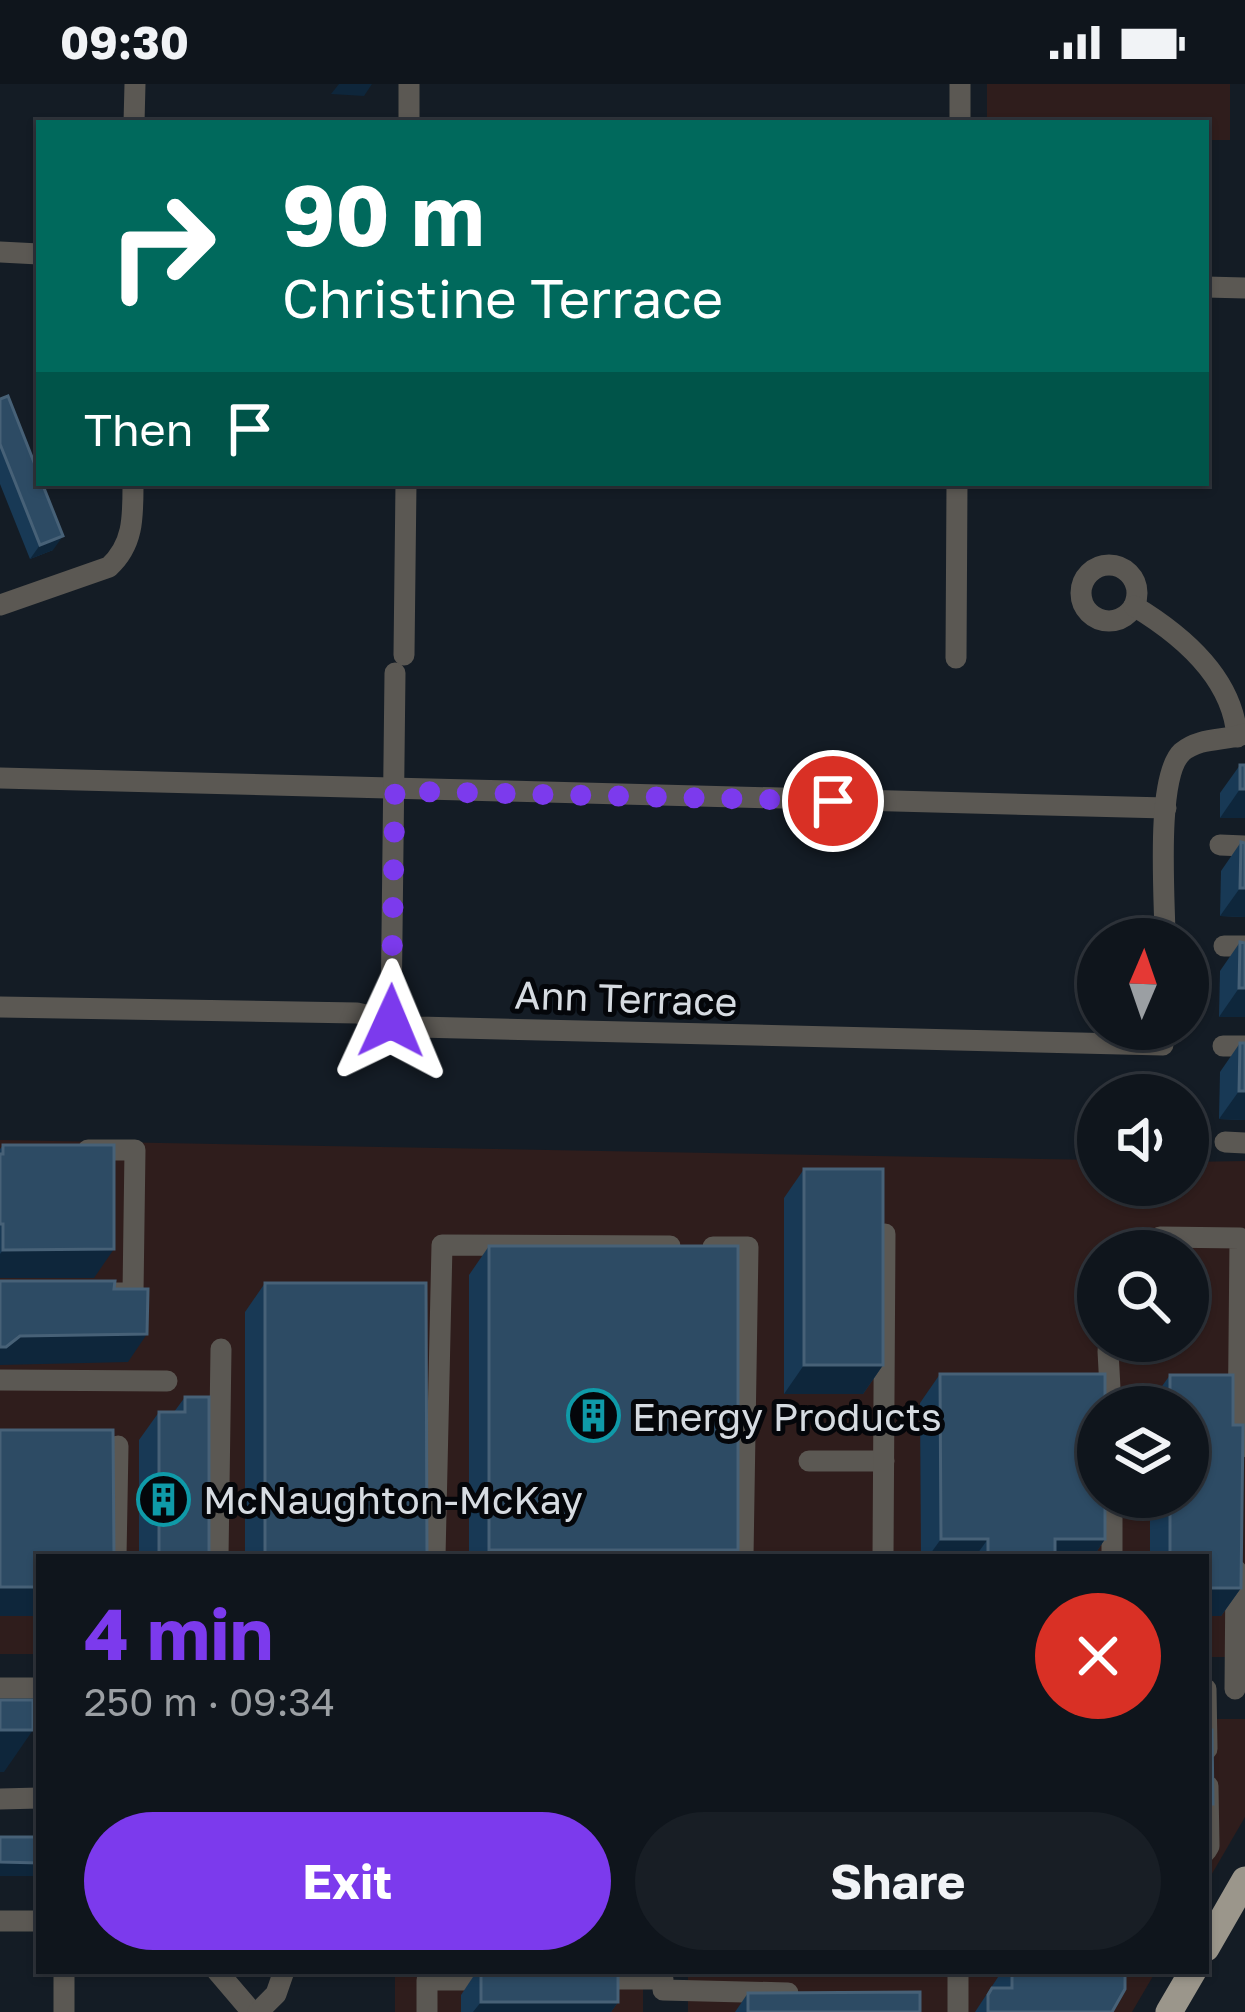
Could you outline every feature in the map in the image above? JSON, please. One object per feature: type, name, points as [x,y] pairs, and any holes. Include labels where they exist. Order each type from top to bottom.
[{"type":"main road","points":[[1209,1943],[1245,1880]]},
{"type":"main road","points":[[1169,2012],[1190,1974]]},
{"type":"street","points":[[134,120],[135,84]]},
{"type":"street","points":[[409,84],[409,120]]},
{"type":"street","points":[[960,84],[960,120]]},
{"type":"street","points":[[0,252],[36,254]]},
{"type":"street","points":[[1209,287],[1245,287]]},
{"type":"street","points":[[0,605],[109,567],[122,554],[130,534],[133,486]]},
{"type":"street","points":[[391,1021],[406,486]]},
{"type":"street","points":[[956,658],[957,486]]},
{"type":"street","points":[[1134,606],[1166,625],[1211,670],[1242,737],[1197,743],[1178,756],[1168,781],[1165,918]]},
{"type":"street","points":[[0,778],[1166,808]]},
{"type":"street","points":[[1220,845],[1245,846]]},
{"type":"street","name":"Ann Terrace","points":[[0,1007],[356,1013],[418,1027],[554,1032],[1077,1043]]},
{"type":"street","points":[[68,1150],[135,1150],[134,1293],[89,1293]]},
{"type":"street","points":[[884,1554],[885,1234]]},
{"type":"street","points":[[1209,1238],[1240,1238],[1238,1472]]},
{"type":"street","points":[[435,1554],[442,1245],[748,1247],[743,1554]]},
{"type":"street","points":[[218,1554],[221,1349]]},
{"type":"street","points":[[0,1380],[167,1381]]},
{"type":"street","points":[[116,1554],[118,1446]]},
{"type":"street","points":[[809,1461],[884,1460]]},
{"type":"street","points":[[1112,1518],[1112,1554]]},
{"type":"street","points":[[1209,1689],[1240,1689],[1237,1543]]},
{"type":"street","points":[[0,1688],[36,1688]]},
{"type":"street","points":[[0,1798],[36,1798]]},
{"type":"street","points":[[0,1921],[36,1921]]},
{"type":"street","points":[[64,1974],[64,2012]]},
{"type":"street","points":[[220,1974],[255,2012],[276,1994],[283,1974]]},
{"type":"street","points":[[958,1974],[958,2012]]},
{"type":"street","points":[[427,2012],[428,1980],[515,1979]]},
{"type":"street","points":[[579,1979],[663,1988],[822,1994]]},
{"type":"shaded area","points":[[987,84],[1230,84],[1230,140],[1209,140],[1209,120],[987,120]]},
{"type":"shaded area","points":[[0,1140],[1077,1160],[1077,1206],[1209,1206],[1209,1162],[1245,1161],[1245,1657],[1209,1657],[1209,1554],[36,1554],[36,1654],[0,1654]]},
{"type":"shaded area","points":[[1209,1719],[1245,1719],[1245,1817],[1209,1879]]},
{"type":"shaded area","points":[[395,1974],[643,1974],[643,2012],[395,2012]]},
{"type":"shaded area","points":[[688,1974],[1154,1974],[1132,2012],[688,2012]]},
{"type":"building","points":[[8,396],[36,467],[36,486],[43,486],[63,536],[40,545],[0,444],[0,399]]},
{"type":"building","points":[[1240,765],[1245,765],[1245,789],[1240,789]]},
{"type":"building","points":[[1241,842],[1245,843],[1245,888],[1240,888]]},
{"type":"building","points":[[1240,942],[1245,943],[1245,988],[1239,988]]},
{"type":"building","points":[[1240,1043],[1245,1043],[1245,1091],[1239,1091]]},
{"type":"building","points":[[3,1145],[114,1145],[114,1249],[3,1250]]},
{"type":"building","points":[[804,1169],[883,1169],[883,1365],[804,1365]]},
{"type":"building","name":"Energy Products","points":[[489,1246],[738,1246],[738,1550],[489,1550]]},
{"type":"building","points":[[0,1281],[115,1281],[114,1289],[148,1289],[147,1334],[20,1336],[0,1347]]},
{"type":"building","points":[[265,1283],[426,1283],[427,1554],[265,1554]]},
{"type":"building","points":[[940,1374],[1105,1374],[1105,1386],[1077,1386],[1077,1518],[1105,1518],[1105,1539],[1055,1539],[1055,1554],[988,1554],[988,1539],[941,1539]]},
{"type":"building","points":[[1170,1375],[1233,1375],[1233,1425],[1243,1425],[1241,1588],[1209,1588],[1209,1554],[1170,1554],[1170,1518],[1209,1518],[1209,1386],[1170,1386]]},
{"type":"building","points":[[185,1397],[209,1397],[209,1554],[159,1554],[159,1412],[185,1412]]},
{"type":"building","points":[[0,1430],[113,1430],[114,1554],[36,1554],[36,1587],[0,1587]]},
{"type":"building","points":[[0,1700],[33,1700],[33,1730],[0,1730]]},
{"type":"building","points":[[1209,1730],[1212,1730],[1213,1804],[1209,1804]]},
{"type":"building","points":[[0,1837],[36,1837],[36,1863],[0,1862]]},
{"type":"building","points":[[481,1974],[618,1974],[618,2002],[481,2002]]},
{"type":"building","points":[[1012,1974],[1125,1974],[1125,1989],[1112,2012],[988,2012],[992,1988],[1012,1988]]},
{"type":"building","points":[[920,1992],[920,2012],[748,2012],[748,1993]]},
{"type":"place","name":"Energy Products","points":[[593,1416]]},
{"type":"place","name":"McNaughton-McKay","points":[[164,1499]]},
{"type":"route","points":[[391,1021],[395,791],[833,801]]}]
